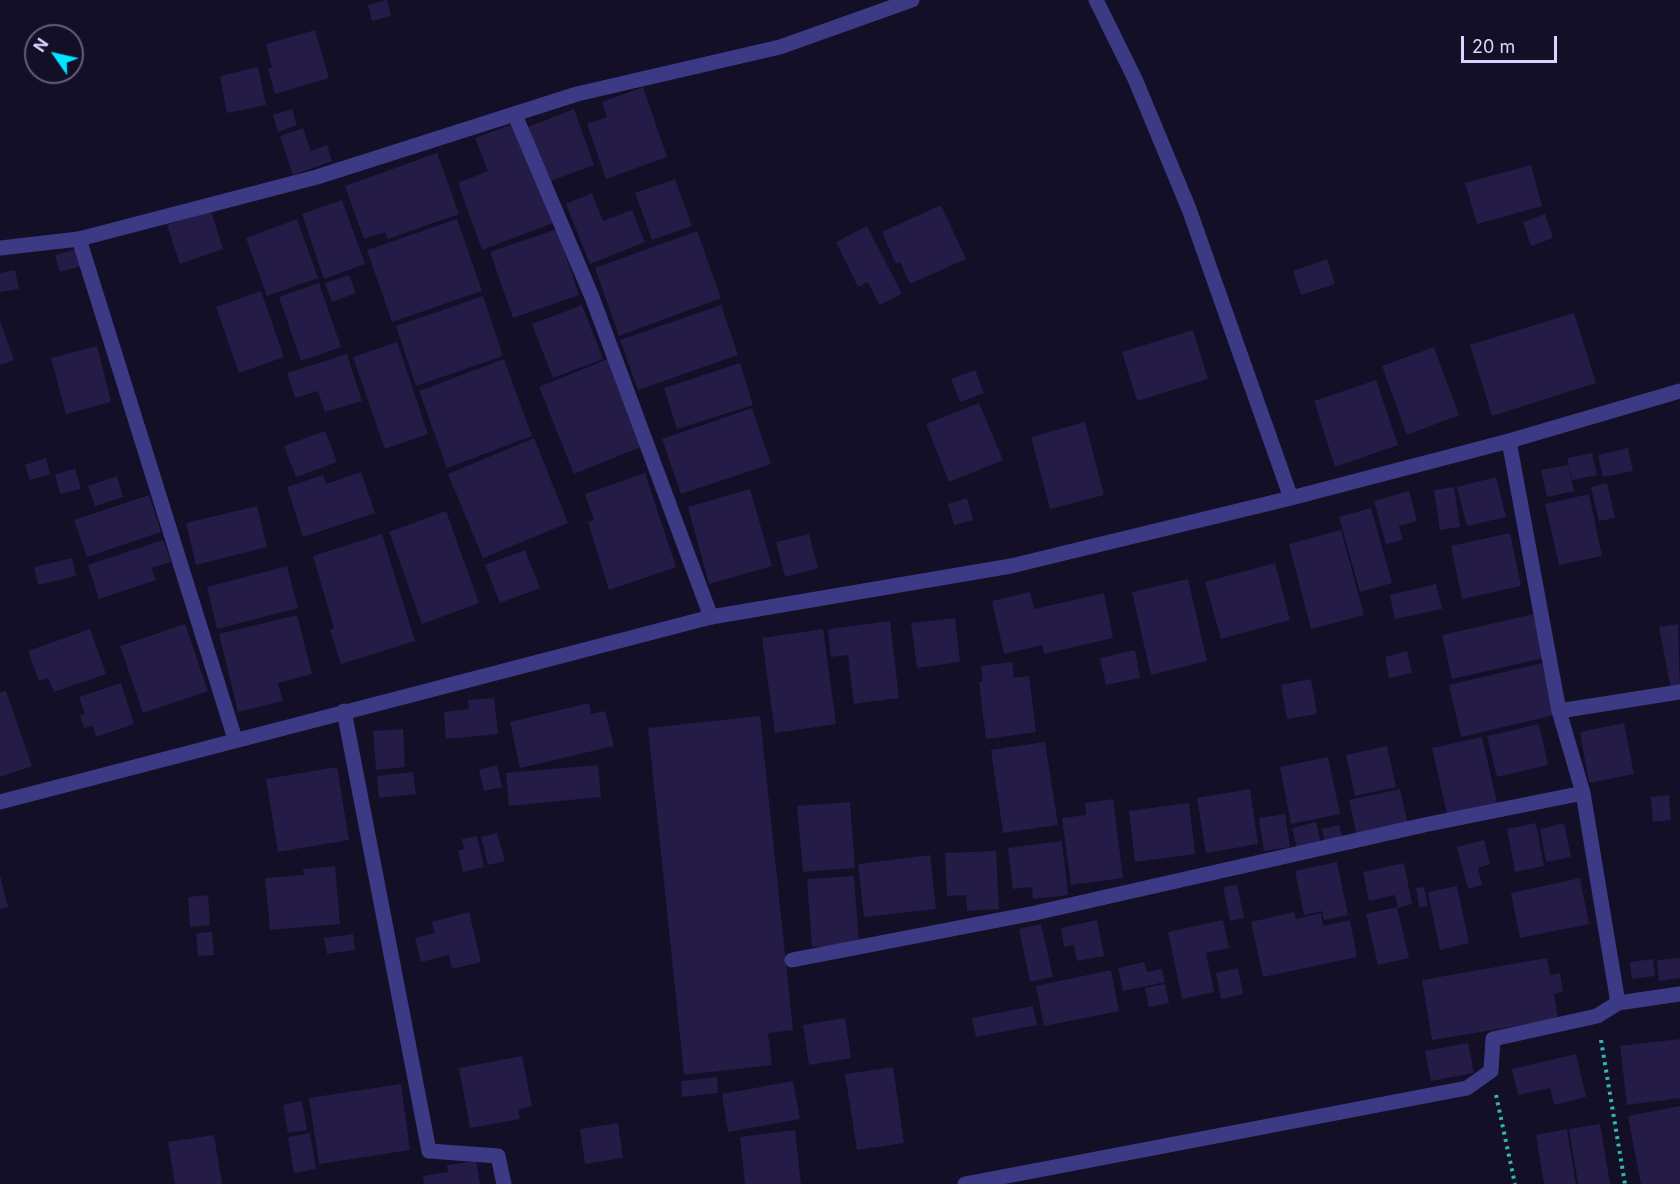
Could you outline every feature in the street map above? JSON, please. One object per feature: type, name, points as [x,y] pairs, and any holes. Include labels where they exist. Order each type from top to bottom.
[{"type":"street","points":[[0,248],[79,239],[317,177],[420,142],[515,115],[577,94],[780,47],[912,0]]},
{"type":"street","points":[[1096,0],[1135,79],[1190,209],[1291,498]]},
{"type":"street","points":[[515,115],[592,297],[711,617]]},
{"type":"street","points":[[79,239],[236,739]]},
{"type":"street","points":[[0,802],[711,617],[1011,567],[1509,441],[1680,391]]},
{"type":"street","points":[[1509,441],[1559,711],[1582,794],[1618,1003]]},
{"type":"street","points":[[1559,711],[1680,692]]},
{"type":"street","points":[[344,711],[429,1151],[498,1156],[504,1184]]},
{"type":"street","points":[[792,960],[1035,913],[1424,825],[1582,794]]},
{"type":"street","points":[[965,1184],[1467,1088],[1491,1071],[1493,1039],[1597,1016],[1618,1003],[1680,994]]},
{"type":"path","points":[[1597,1016],[1625,1184]]},
{"type":"path","points":[[1491,1071],[1515,1184]]},
{"type":"building","points":[[387,0],[391,16],[372,21],[368,5]]},
{"type":"building","points":[[315,30],[329,78],[275,94],[268,69],[272,67],[266,44]]},
{"type":"building","points":[[258,67],[266,105],[227,113],[220,76]]},
{"type":"building","points":[[643,87],[667,157],[606,179],[587,124],[607,117],[602,102]]},
{"type":"building","points":[[292,109],[297,125],[278,132],[273,115]]},
{"type":"building","points":[[574,109],[594,165],[548,182],[528,127]]},
{"type":"building","points":[[516,123],[553,223],[482,250],[458,183],[488,171],[475,138]]},
{"type":"building","points":[[303,128],[311,151],[327,145],[332,161],[293,175],[280,136]]},
{"type":"building","points":[[437,153],[459,214],[388,239],[385,232],[364,239],[345,186]]},
{"type":"building","points":[[1531,165],[1542,206],[1477,224],[1465,183]]},
{"type":"building","points":[[675,179],[692,226],[652,240],[635,193]]},
{"type":"building","points":[[592,193],[603,221],[632,210],[645,242],[590,264],[566,204]]},
{"type":"building","points":[[342,200],[365,264],[324,279],[302,214]]},
{"type":"building","points":[[941,205],[966,259],[910,284],[900,262],[896,264],[882,232]]},
{"type":"building","points":[[211,211],[223,249],[180,264],[167,225]]},
{"type":"building","points":[[1545,214],[1553,238],[1531,246],[1523,222]]},
{"type":"building","points":[[297,219],[318,278],[267,296],[246,238]]},
{"type":"building","points":[[457,219],[482,291],[392,322],[367,250]]},
{"type":"building","points":[[867,226],[902,294],[879,305],[868,282],[858,287],[836,242]]},
{"type":"building","points":[[557,229],[579,295],[513,318],[490,252]]},
{"type":"building","points":[[697,231],[721,298],[619,336],[595,268]]},
{"type":"building","points":[[77,249],[81,266],[60,272],[55,255]]},
{"type":"building","points":[[1327,259],[1335,284],[1301,295],[1293,271]]},
{"type":"building","points":[[15,270],[19,289],[0,292],[0,273]]},
{"type":"building","points":[[349,275],[356,293],[332,302],[325,283]]},
{"type":"building","points":[[319,283],[341,347],[301,361],[279,297]]},
{"type":"building","points":[[261,291],[284,357],[239,373],[216,307]]},
{"type":"building","points":[[483,296],[503,356],[416,386],[396,326]]},
{"type":"building","points":[[582,305],[603,359],[553,378],[532,324]]},
{"type":"building","points":[[721,305],[738,355],[638,390],[620,340]]},
{"type":"building","points":[[1574,313],[1596,383],[1492,416],[1470,345]]},
{"type":"building","points":[[0,321],[14,360],[0,365]]},
{"type":"building","points":[[1193,330],[1208,379],[1137,401],[1122,352]]},
{"type":"building","points":[[397,342],[428,434],[385,449],[353,357]]},
{"type":"building","points":[[97,346],[111,402],[66,414],[51,358]]},
{"type":"building","points":[[1434,347],[1459,415],[1407,435],[1382,366]]},
{"type":"building","points":[[347,354],[362,401],[325,412],[318,391],[295,398],[287,373]]},
{"type":"building","points":[[504,359],[532,436],[447,468],[419,391]]},
{"type":"building","points":[[608,359],[643,446],[574,474],[539,387]]},
{"type":"building","points":[[740,363],[753,405],[677,429],[664,388]]},
{"type":"building","points":[[975,370],[984,393],[960,402],[951,379]]},
{"type":"building","points":[[1376,380],[1398,445],[1335,467],[1314,401]]},
{"type":"building","points":[[979,403],[1003,460],[949,482],[926,424]]},
{"type":"building","points":[[752,408],[771,464],[681,494],[662,439]]},
{"type":"building","points":[[1085,422],[1104,495],[1050,509],[1031,437]]},
{"type":"building","points":[[325,431],[337,462],[296,477],[284,446]]},
{"type":"building","points":[[534,438],[568,523],[483,558],[448,474]]},
{"type":"building","points":[[1628,448],[1633,471],[1603,477],[1598,455]]},
{"type":"building","points":[[1592,453],[1597,475],[1572,480],[1567,458]]},
{"type":"building","points":[[46,458],[50,474],[30,480],[25,465]]},
{"type":"building","points":[[1568,465],[1574,491],[1547,497],[1541,470]]},
{"type":"building","points":[[75,468],[81,489],[60,494],[55,475]]},
{"type":"building","points":[[361,472],[375,513],[303,537],[287,487],[323,475],[326,484]]},
{"type":"building","points":[[645,473],[676,567],[609,590],[588,522],[594,520],[585,494]]},
{"type":"building","points":[[117,476],[123,497],[95,506],[88,486]]},
{"type":"building","points":[[1496,477],[1506,517],[1467,526],[1457,487]]},
{"type":"building","points":[[1607,483],[1615,518],[1599,521],[1591,487]]},
{"type":"building","points":[[1454,487],[1460,527],[1440,530],[1434,490]]},
{"type":"building","points":[[750,489],[772,566],[709,584],[688,507]]},
{"type":"building","points":[[1409,491],[1417,521],[1399,526],[1403,540],[1386,544],[1374,501]]},
{"type":"building","points":[[1589,494],[1602,556],[1559,565],[1545,504]]},
{"type":"building","points":[[149,495],[161,532],[87,557],[74,520]]},
{"type":"building","points":[[967,498],[973,520],[954,525],[948,504]]},
{"type":"building","points":[[257,506],[267,547],[196,565],[186,523]]},
{"type":"building","points":[[1371,508],[1392,583],[1360,592],[1339,517]]},
{"type":"building","points":[[446,511],[479,603],[422,624],[389,532]]},
{"type":"building","points":[[1341,530],[1364,615],[1311,629],[1289,544]]},
{"type":"building","points":[[1510,533],[1521,586],[1462,599],[1451,546]]},
{"type":"building","points":[[382,534],[415,641],[341,664],[330,630],[334,628],[313,556]]},
{"type":"building","points":[[809,534],[818,568],[785,577],[776,542]]},
{"type":"building","points":[[163,540],[171,562],[151,568],[156,580],[99,599],[88,565]]},
{"type":"building","points":[[525,550],[540,588],[500,603],[485,565]]},
{"type":"building","points":[[72,558],[76,576],[38,585],[34,567]]},
{"type":"building","points":[[1275,563],[1290,620],[1221,639],[1205,582]]},
{"type":"building","points":[[287,566],[298,608],[217,629],[207,587]]},
{"type":"building","points":[[1188,579],[1207,661],[1151,675],[1132,592]]},
{"type":"building","points":[[1436,584],[1442,609],[1395,619],[1390,595]]},
{"type":"building","points":[[1030,592],[1034,609],[1104,593],[1113,638],[1044,654],[1042,645],[1004,654],[992,601]]},
{"type":"building","points":[[1534,614],[1544,658],[1452,679],[1442,635]]},
{"type":"building","points":[[297,615],[312,674],[278,683],[283,701],[238,712],[219,634]]},
{"type":"building","points":[[955,618],[960,662],[917,668],[911,623]]},
{"type":"building","points":[[890,621],[899,698],[854,704],[848,655],[831,657],[828,629]]},
{"type":"building","points":[[185,624],[208,691],[143,713],[120,646]]},
{"type":"building","points":[[1678,624],[1680,688],[1671,689],[1659,627]]},
{"type":"building","points":[[90,629],[106,674],[54,692],[48,678],[39,681],[28,651]]},
{"type":"building","points":[[823,629],[836,724],[775,733],[762,638]]},
{"type":"building","points":[[1135,650],[1140,678],[1106,685],[1100,658]]},
{"type":"building","points":[[1407,651],[1412,673],[1389,678],[1385,657]]},
{"type":"building","points":[[1012,662],[1014,678],[1029,676],[1036,732],[986,739],[979,682],[983,681],[981,666]]},
{"type":"building","points":[[1542,663],[1554,715],[1461,737],[1449,685]]},
{"type":"building","points":[[1311,679],[1317,714],[1287,719],[1281,685]]},
{"type":"building","points":[[121,683],[134,724],[96,737],[93,726],[84,728],[80,716],[85,714],[79,697]]},
{"type":"building","points":[[6,691],[32,766],[0,777],[0,693]]},
{"type":"building","points":[[494,698],[498,734],[446,739],[444,712],[469,709],[468,700]]},
{"type":"building","points":[[589,703],[591,714],[605,711],[614,746],[520,768],[510,722]]},
{"type":"building","points":[[760,716],[793,1030],[768,1033],[772,1065],[684,1075],[648,728]]},
{"type":"building","points":[[1624,723],[1634,774],[1589,783],[1580,732]]},
{"type":"building","points":[[1539,724],[1548,765],[1497,777],[1487,736]]},
{"type":"building","points":[[403,729],[405,767],[376,770],[373,731]]},
{"type":"building","points":[[1482,737],[1497,803],[1447,814],[1432,748]]},
{"type":"building","points":[[1045,742],[1058,825],[1003,833],[991,750]]},
{"type":"building","points":[[1387,746],[1396,787],[1355,796],[1346,755]]},
{"type":"building","points":[[1328,757],[1340,814],[1291,824],[1280,767]]},
{"type":"building","points":[[497,765],[502,787],[484,791],[479,770]]},
{"type":"building","points":[[598,765],[601,797],[509,806],[506,773]]},
{"type":"building","points":[[337,767],[349,840],[278,852],[266,779]]},
{"type":"building","points":[[413,772],[416,794],[379,798],[377,776]]},
{"type":"building","points":[[1250,789],[1258,844],[1206,853],[1197,798]]},
{"type":"building","points":[[1400,789],[1408,825],[1357,836],[1349,800]]},
{"type":"building","points":[[1669,795],[1671,820],[1653,822],[1651,797]]},
{"type":"building","points":[[1113,799],[1123,878],[1071,885],[1062,818],[1086,815],[1085,803]]},
{"type":"building","points":[[850,802],[855,868],[803,872],[797,806]]},
{"type":"building","points":[[1189,803],[1195,854],[1135,862],[1129,811]]},
{"type":"building","points":[[1285,814],[1290,847],[1264,851],[1259,818]]},
{"type":"building","points":[[1316,822],[1322,847],[1298,853],[1292,828]]},
{"type":"building","points":[[1536,823],[1544,866],[1515,872],[1507,829]]},
{"type":"building","points":[[1564,823],[1571,857],[1546,862],[1540,829]]},
{"type":"building","points":[[1339,825],[1343,841],[1325,846],[1322,829]]},
{"type":"building","points":[[497,833],[505,861],[488,865],[481,837]]},
{"type":"building","points":[[477,836],[484,867],[463,872],[458,851],[464,849],[462,839]]},
{"type":"building","points":[[1484,840],[1490,864],[1478,868],[1482,885],[1468,889],[1457,847]]},
{"type":"building","points":[[1062,841],[1068,895],[1033,899],[1032,887],[1013,889],[1008,848]]},
{"type":"building","points":[[996,851],[999,909],[967,911],[966,895],[947,896],[945,853]]},
{"type":"building","points":[[930,855],[936,909],[864,917],[858,864]]},
{"type":"building","points":[[1337,862],[1348,915],[1324,920],[1322,911],[1304,915],[1295,871]]},
{"type":"building","points":[[1404,863],[1412,904],[1398,908],[1395,895],[1369,901],[1363,872]]},
{"type":"building","points":[[335,866],[340,924],[270,930],[265,878],[304,875],[303,869]]},
{"type":"building","points":[[0,875],[8,907],[0,909]]},
{"type":"building","points":[[854,876],[859,944],[812,947],[807,879]]},
{"type":"building","points":[[1580,878],[1589,924],[1520,938],[1511,893]]},
{"type":"building","points":[[1237,885],[1244,918],[1230,921],[1223,887]]},
{"type":"building","points":[[1457,886],[1469,943],[1440,950],[1428,892]]},
{"type":"building","points":[[1424,887],[1428,906],[1419,907],[1416,888]]},
{"type":"building","points":[[208,895],[210,925],[190,927],[188,897]]},
{"type":"building","points":[[1397,907],[1409,958],[1378,965],[1366,914]]},
{"type":"building","points":[[469,912],[481,962],[452,969],[449,955],[421,962],[415,938],[435,933],[432,922]]},
{"type":"building","points":[[1294,912],[1296,919],[1321,913],[1323,926],[1350,920],[1357,957],[1263,977],[1251,922]]},
{"type":"building","points":[[1097,920],[1104,956],[1077,961],[1074,945],[1064,947],[1061,928]]},
{"type":"building","points":[[1223,920],[1229,948],[1206,953],[1214,992],[1182,999],[1168,932]]},
{"type":"building","points":[[1041,924],[1053,977],[1030,982],[1019,929]]},
{"type":"building","points":[[212,932],[214,955],[198,956],[196,933]]},
{"type":"building","points":[[353,934],[355,950],[327,954],[324,938]]},
{"type":"building","points":[[1547,958],[1550,975],[1560,973],[1563,992],[1554,994],[1558,1019],[1432,1040],[1422,980]]},
{"type":"building","points":[[1680,958],[1680,978],[1659,981],[1657,960]]},
{"type":"building","points":[[1653,959],[1655,976],[1632,979],[1630,962]]},
{"type":"building","points":[[1144,962],[1147,972],[1162,969],[1165,982],[1123,991],[1118,968]]},
{"type":"building","points":[[1238,968],[1243,994],[1221,999],[1216,973]]},
{"type":"building","points":[[1111,970],[1119,1011],[1044,1026],[1036,986]]},
{"type":"building","points":[[1165,984],[1169,1003],[1149,1007],[1145,988]]},
{"type":"building","points":[[1033,1006],[1037,1025],[976,1037],[972,1018]]},
{"type":"building","points":[[845,1018],[851,1058],[809,1065],[803,1025]]},
{"type":"building","points":[[1680,1039],[1680,1098],[1627,1105],[1620,1046]]},
{"type":"building","points":[[1468,1043],[1474,1073],[1431,1081],[1425,1051]]},
{"type":"building","points":[[1576,1054],[1586,1097],[1554,1105],[1550,1088],[1518,1095],[1512,1069]]},
{"type":"building","points":[[522,1056],[532,1107],[518,1109],[520,1119],[470,1128],[459,1068]]},
{"type":"building","points":[[893,1067],[904,1143],[857,1150],[845,1074]]},
{"type":"building","points":[[717,1077],[718,1093],[682,1097],[681,1081]]},
{"type":"building","points":[[793,1081],[800,1119],[728,1132],[722,1094]]},
{"type":"building","points":[[401,1084],[410,1150],[319,1164],[309,1098]]},
{"type":"building","points":[[302,1101],[307,1130],[288,1133],[283,1105]]},
{"type":"building","points":[[1680,1106],[1680,1184],[1641,1184],[1628,1116]]},
{"type":"building","points":[[618,1123],[623,1158],[585,1164],[580,1129]]},
{"type":"building","points":[[1600,1124],[1610,1184],[1578,1184],[1569,1129]]},
{"type":"building","points":[[1567,1129],[1576,1184],[1544,1184],[1536,1135]]},
{"type":"building","points":[[795,1130],[801,1184],[745,1184],[740,1137]]},
{"type":"building","points":[[310,1133],[316,1169],[294,1173],[288,1137]]},
{"type":"building","points":[[214,1135],[222,1184],[175,1184],[168,1142]]},
{"type":"building","points":[[476,1161],[480,1184],[424,1184],[423,1176],[448,1172],[447,1165]]}]
